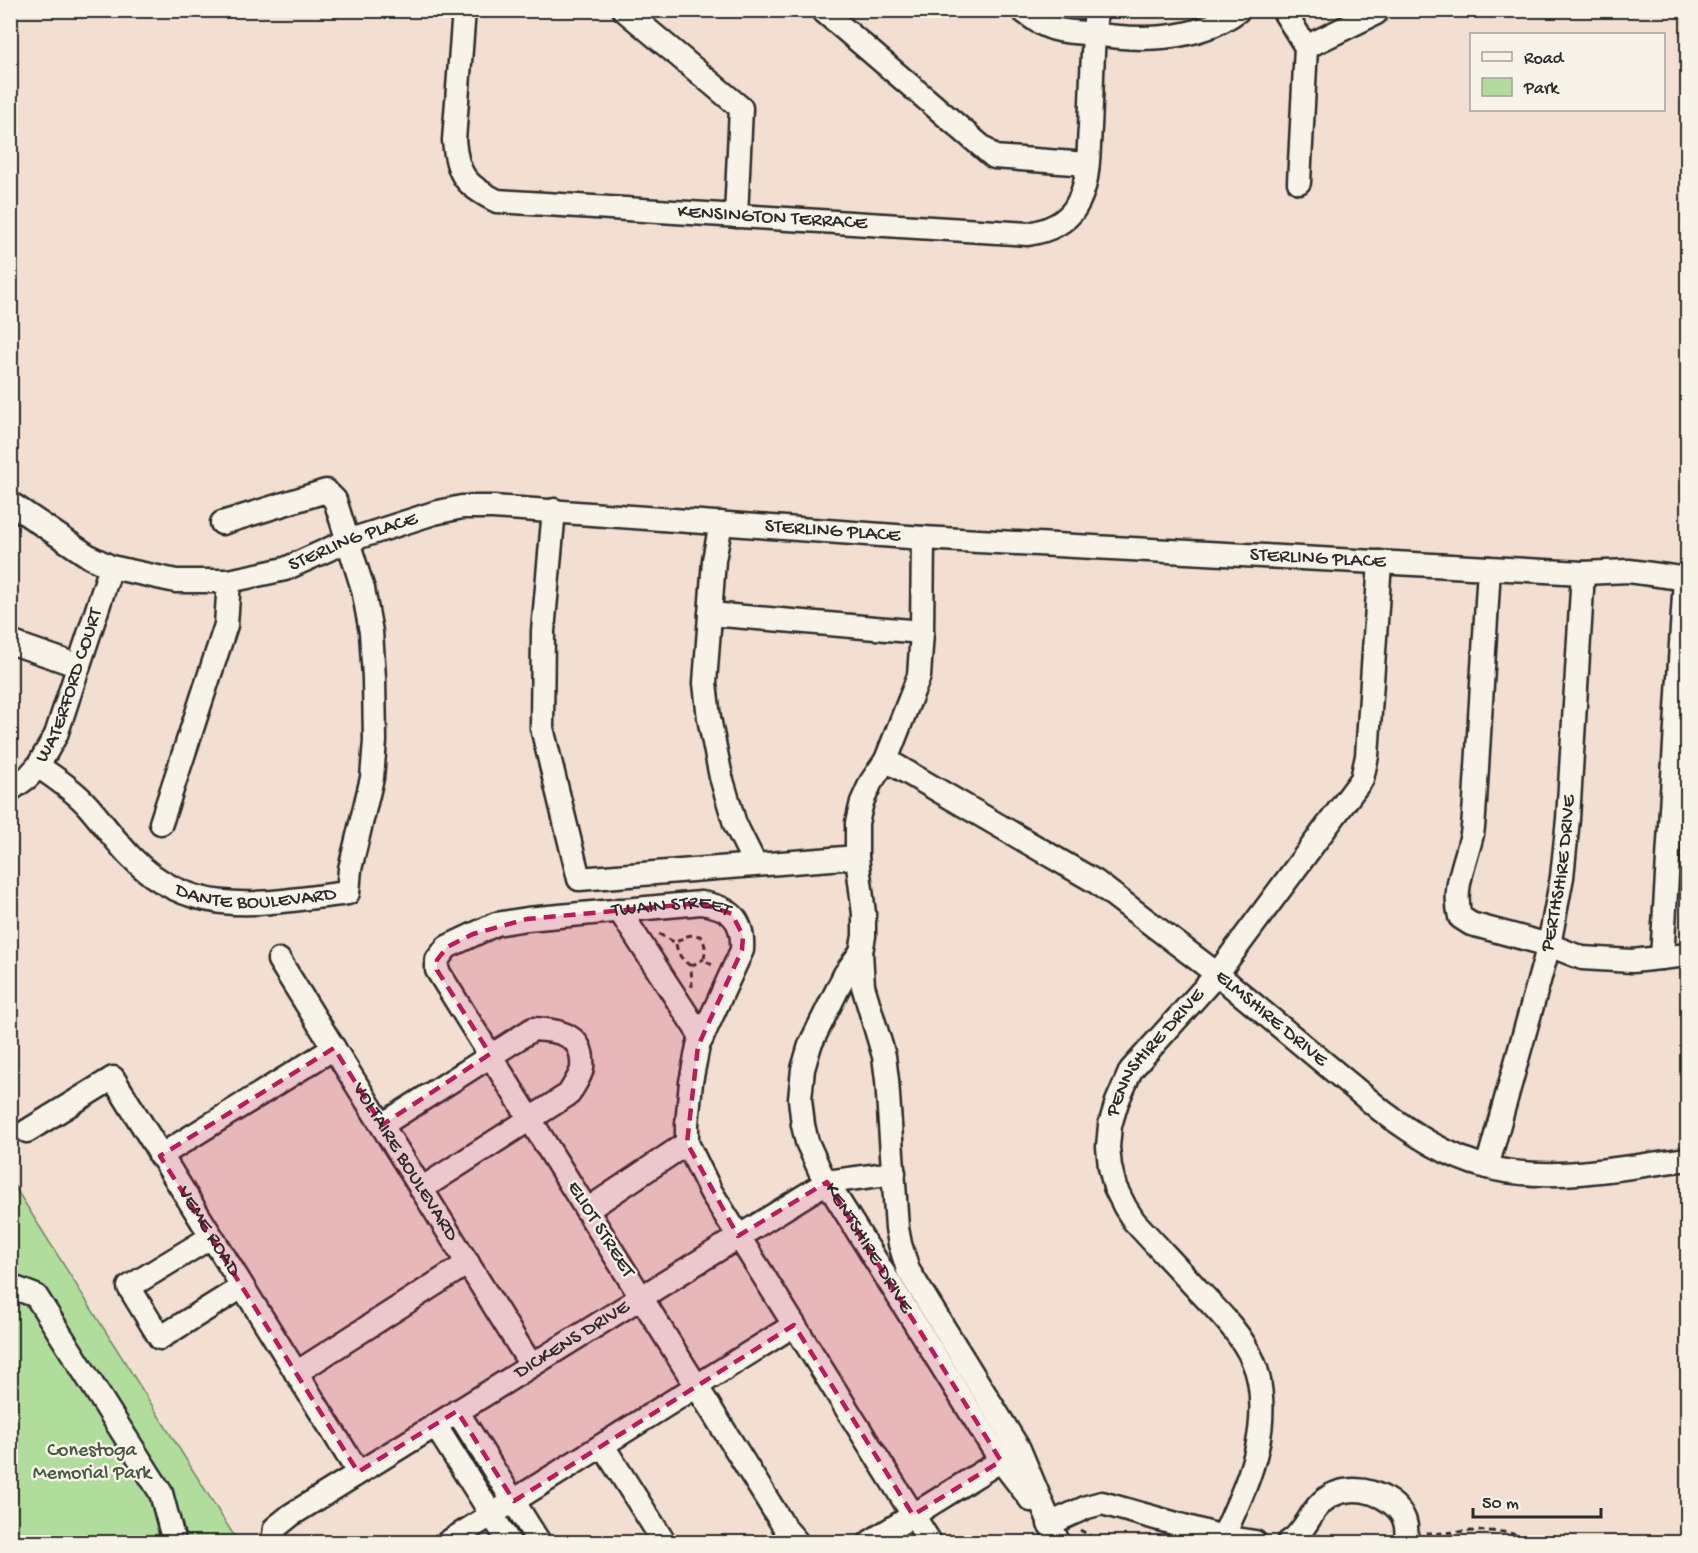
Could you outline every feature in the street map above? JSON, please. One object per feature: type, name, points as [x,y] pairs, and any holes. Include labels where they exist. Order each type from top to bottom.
[{"type":"street","name":"KENSINGTON TERRACE","points":[[464,10],[454,140],[456,158],[460,172],[471,187],[497,201],[1028,234],[1045,231],[1063,221],[1073,210],[1081,195],[1088,164],[1096,10]]},
{"type":"street","points":[[624,10],[741,108],[736,216]]},
{"type":"street","points":[[822,10],[993,157],[1088,164]]},
{"type":"street","points":[[1022,10],[1037,22],[1052,29],[1133,38],[1169,37],[1212,27],[1239,10]]},
{"type":"street","points":[[1283,10],[1306,47],[1299,182]]},
{"type":"street","points":[[1306,47],[1376,14]]},
{"type":"street","points":[[222,523],[326,491],[334,500],[347,541]]},
{"type":"street","name":"STERLING PLACE","points":[[10,503],[81,551],[111,567],[176,581],[229,581],[285,569],[347,541],[424,515],[462,507],[554,510],[923,538],[1583,573],[1629,571],[1686,578]]},
{"type":"street","points":[[554,510],[543,631],[542,728],[579,879],[857,857]]},
{"type":"street","points":[[721,523],[714,560],[705,683],[709,718],[721,777],[735,824],[755,864]]},
{"type":"street","name":"KENTSHIRE DRIVE","points":[[923,538],[919,676],[886,760],[871,782],[862,802],[857,823],[857,857],[864,914],[861,952],[863,986],[884,1056],[897,1228],[908,1270],[1053,1533]]},
{"type":"street","name":"DANTE BOULEVARD","points":[[38,766],[86,804],[132,858],[156,879],[184,893],[214,902],[250,904],[348,893],[350,869],[372,778],[375,741],[371,632],[363,589],[347,541]]},
{"type":"street","name":"PENNSHIRE DRIVE","points":[[1222,1540],[1257,1447],[1261,1401],[1257,1373],[1253,1360],[1221,1314],[1134,1221],[1125,1207],[1115,1187],[1110,1167],[1108,1147],[1110,1125],[1116,1102],[1131,1070],[1217,974],[1362,779],[1368,756],[1380,562]]},
{"type":"street","name":"WATERFORD COURT","points":[[10,789],[38,766],[56,735],[111,567]]},
{"type":"street","points":[[1489,568],[1473,831],[1458,886],[1456,902],[1460,917],[1471,924],[1549,945],[1582,958],[1632,961],[1688,955]]},
{"type":"street","name":"PERTHSHIRE DRIVE","points":[[1487,1167],[1549,945],[1562,877],[1568,819],[1583,573]]},
{"type":"street","points":[[1662,958],[1686,578]]},
{"type":"street","points":[[161,823],[226,625],[229,581]]},
{"type":"street","points":[[710,614],[922,632]]},
{"type":"street","points":[[10,642],[79,666]]},
{"type":"street","name":"ELMSHIRE DRIVE","points":[[886,760],[1096,882],[1217,974],[1382,1111],[1409,1131],[1432,1144],[1487,1167],[1527,1173],[1560,1174],[1688,1159]]},
{"type":"street","name":"TWAIN STREET","points":[[442,978],[437,970],[436,960],[447,947],[496,924],[527,919],[701,903],[725,909],[732,914],[743,936],[742,950],[698,1046],[691,1082],[687,1143],[702,1176],[738,1236],[930,1542]]},
{"type":"street","points":[[619,910],[702,1038]]},
{"type":"street","name":"KENTSHIRE DRIVE","points":[[861,952],[844,974],[810,1045],[802,1069],[800,1099],[803,1125],[814,1159],[827,1182],[1010,1455]]},
{"type":"street","name":"VOLTAIRE BOULEVARD","points":[[279,960],[531,1365]]},
{"type":"street","name":"ELIOT STREET","points":[[442,978],[785,1528],[797,1542]]},
{"type":"street","points":[[382,1125],[490,1054],[533,1029],[556,1030],[573,1038],[581,1054],[582,1070],[569,1094],[421,1189]]},
{"type":"street","points":[[160,1156],[333,1048]]},
{"type":"street","name":"VEME ROAD","points":[[27,1131],[113,1078],[358,1472]]},
{"type":"street","points":[[587,1210],[687,1143]]},
{"type":"street","name":"DICKENS DRIVE","points":[[273,1542],[275,1528],[282,1521],[827,1182],[894,1173]]},
{"type":"street","points":[[211,1237],[129,1287],[160,1338],[242,1287]]},
{"type":"street","points":[[296,1373],[468,1263]]},
{"type":"street","points":[[10,1286],[36,1296],[161,1493],[174,1542]]},
{"type":"street","points":[[448,1542],[698,1388],[794,1325]]},
{"type":"street","points":[[457,1411],[539,1542]]},
{"type":"street","points":[[435,1425],[509,1542]]},
{"type":"street","points":[[603,1446],[664,1542]]},
{"type":"street","points":[[870,1542],[1010,1455]]},
{"type":"street","points":[[1289,1542],[1294,1539],[1316,1508],[1328,1497],[1341,1491],[1356,1490],[1379,1497],[1399,1510],[1406,1520],[1408,1532],[1412,1538]]},
{"type":"street","points":[[1053,1533],[1088,1506],[1102,1503],[1222,1540],[1255,1542]]},
{"type":"path","points":[[651,930],[676,943]]},
{"type":"path","points":[[676,943],[691,934],[700,936],[705,943],[704,960],[730,976]]},
{"type":"path","points":[[676,943],[682,960],[691,966]]},
{"type":"path","points":[[1412,1538],[1476,1531],[1511,1533],[1533,1542]]},
{"type":"highlighted area","points":[[701,903],[732,914],[743,936],[742,950],[698,1046],[687,1143],[738,1236],[827,1182],[1001,1461],[913,1515],[794,1325],[514,1501],[457,1411],[358,1472],[160,1156],[334,1048],[382,1125],[490,1054],[437,970],[437,960],[447,947],[473,934],[527,919]]},
{"type":"green space","name":"Conestoga Memorial Park","points":[[11,1181],[238,1542],[11,1542]]}]
